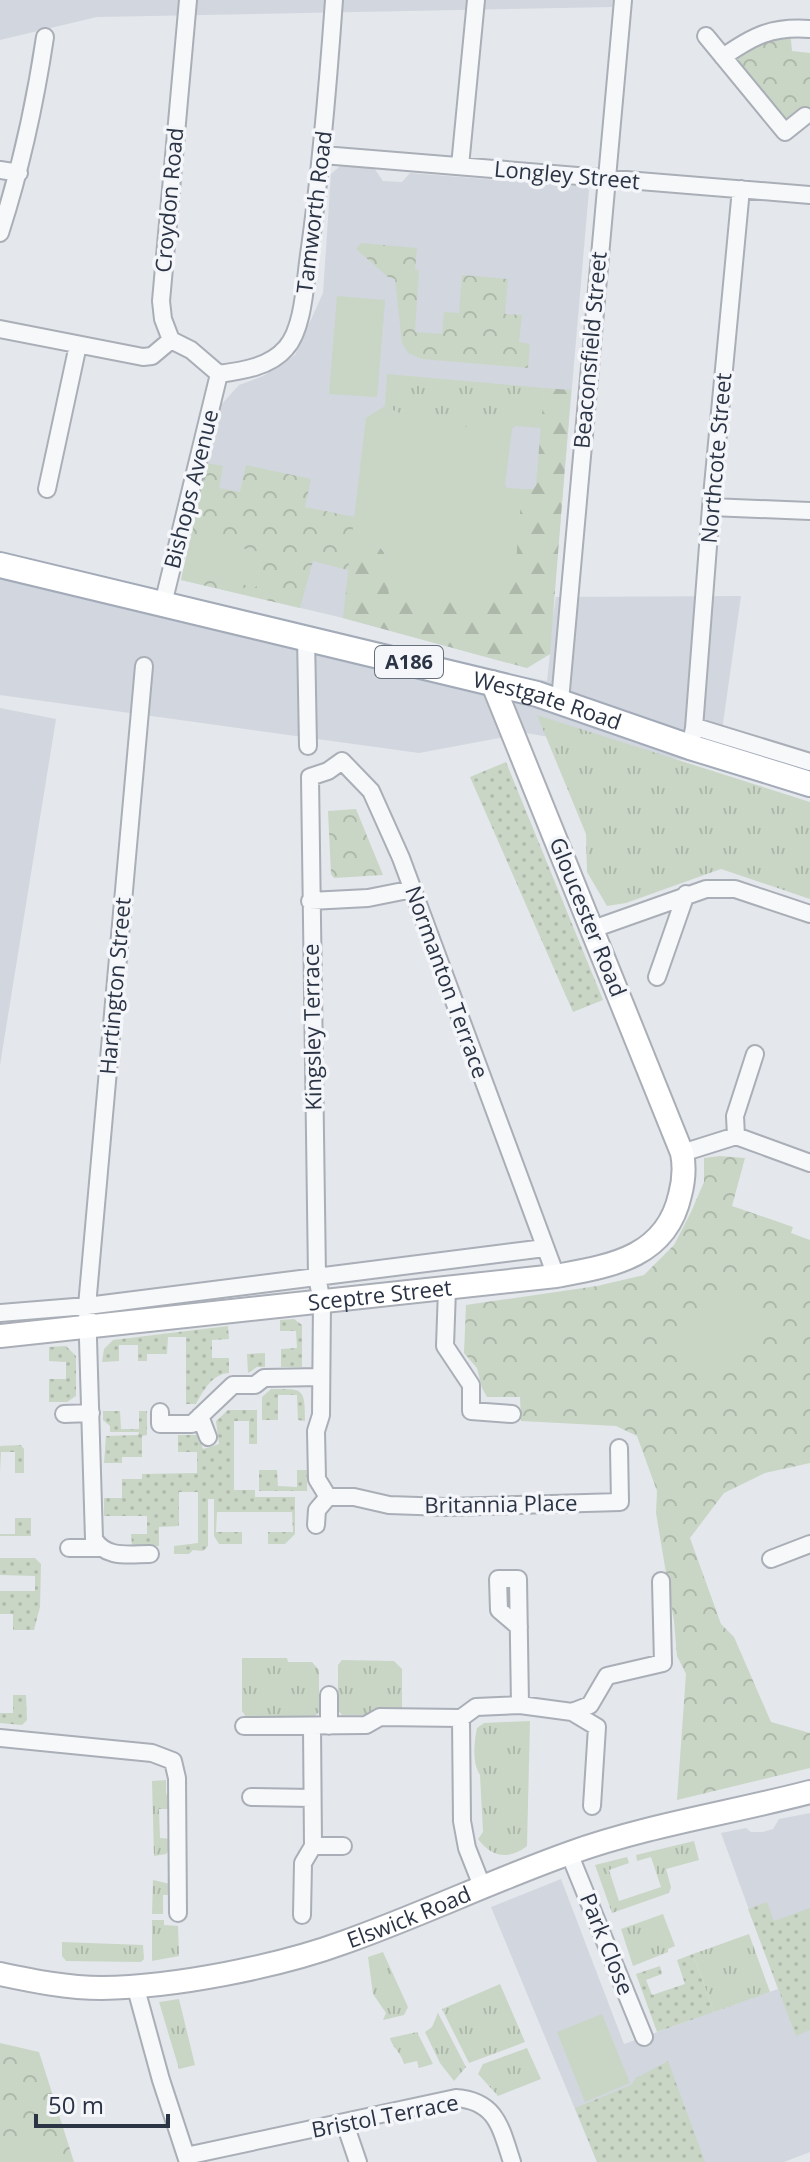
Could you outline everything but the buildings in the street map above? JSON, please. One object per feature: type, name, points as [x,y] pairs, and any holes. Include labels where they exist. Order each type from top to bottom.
[{"type":"main road","name":"Westgate Road","points":[[0,565],[492,682],[692,737],[810,784]]},
{"type":"street","name":"Croydon Road","points":[[171,340],[163,319],[161,283],[188,0]]},
{"type":"street","name":"Tamworth Road","points":[[219,374],[264,363],[286,348],[301,316],[323,155],[334,0]]},
{"type":"street","points":[[460,166],[476,0]]},
{"type":"street","name":"Beaconsfield Street","points":[[560,701],[623,0]]},
{"type":"street","points":[[723,57],[754,36],[794,28],[810,29]]},
{"type":"street","points":[[706,36],[785,132],[805,116]]},
{"type":"street","points":[[0,233],[34,111],[45,37]]},
{"type":"street","name":"Longley Street","points":[[323,155],[810,195]]},
{"type":"street","points":[[0,170],[19,173]]},
{"type":"street","name":"Northcote Street","points":[[692,737],[741,189]]},
{"type":"street","points":[[0,329],[143,357],[152,356],[171,340],[191,350],[219,374]]},
{"type":"street","points":[[47,489],[78,345]]},
{"type":"street","name":"Bishops Avenue","points":[[163,604],[219,374]]},
{"type":"street","points":[[711,507],[810,511]]},
{"type":"street","points":[[306,637],[308,746]]},
{"type":"street","name":"Hartington Street","points":[[100,1548],[94,1539],[88,1316],[144,666]]},
{"type":"street","name":"Gloucester Road","points":[[492,682],[682,1153]]},
{"type":"street","points":[[692,737],[810,762]]},
{"type":"street","name":"Normanton Terrace","points":[[310,777],[328,771],[342,761],[371,791],[413,889],[556,1276]]},
{"type":"street","name":"Kingsley Terrace","points":[[310,777],[317,1277],[322,1302]]},
{"type":"street","points":[[310,901],[368,898],[413,889]]},
{"type":"street","points":[[593,929],[706,889],[735,889],[810,914]]},
{"type":"street","points":[[657,977],[686,894]]},
{"type":"street","points":[[736,1136],[735,1116],[755,1054]]},
{"type":"street","points":[[682,1153],[736,1136],[810,1163]]},
{"type":"street","name":"Sceptre Street","points":[[0,1313],[88,1316],[322,1302],[556,1276],[604,1267],[654,1243],[676,1213],[685,1169],[682,1153]]},
{"type":"street","name":"Sceptre Street","points":[[0,1336],[88,1316],[317,1277],[545,1248]]},
{"type":"street","points":[[447,1289],[445,1346],[471,1385],[471,1411],[512,1414]]},
{"type":"street","points":[[316,1525],[317,1510],[328,1497],[317,1479],[322,1302]]},
{"type":"street","points":[[160,1412],[160,1424],[192,1424],[233,1385],[255,1385],[264,1378],[321,1377]]},
{"type":"street","points":[[64,1414],[91,1413]]},
{"type":"street","points":[[200,1416],[208,1437]]},
{"type":"street","name":"Britannia Place","points":[[328,1497],[354,1497],[389,1505],[447,1507],[620,1502],[619,1448]]},
{"type":"street","points":[[771,1559],[810,1544]]},
{"type":"street","points":[[69,1548],[100,1548],[111,1554],[150,1554]]},
{"type":"street","points":[[572,1712],[590,1705],[607,1676],[663,1663],[661,1581]]},
{"type":"street","points":[[519,1627],[520,1705]]},
{"type":"street","points":[[302,1915],[303,1863],[313,1846],[312,1798],[320,1726],[329,1695]]},
{"type":"street","points":[[244,1726],[366,1725],[380,1717],[461,1718],[476,1707],[520,1705],[572,1712],[597,1727],[592,1806]]},
{"type":"street","points":[[461,1718],[462,1821],[467,1848],[482,1886]]},
{"type":"street","points":[[0,1738],[152,1753],[173,1761],[177,1778],[178,1913]]},
{"type":"street","name":"Elswick Road","points":[[0,1974],[74,1986],[135,1985],[227,1972],[300,1956],[344,1943],[569,1853],[675,1823],[810,1792]]},
{"type":"street","points":[[251,1797],[312,1798]]},
{"type":"street","points":[[313,1846],[343,1846]]},
{"type":"street","name":"Park Close","points":[[569,1853],[644,2037]]},
{"type":"street","points":[[135,1985],[187,2159]]},
{"type":"street","name":"Bristol Terrace","points":[[187,2159],[456,2098],[473,2099],[488,2108],[500,2125],[512,2162]]},
{"type":"street","points":[[345,2124],[358,2162]]},
{"type":"shaded area","points":[[0,0],[616,0],[612,7],[97,17],[0,40]]},
{"type":"shaded area","points":[[340,166],[374,168],[383,181],[402,182],[410,173],[586,187],[589,190],[551,630],[556,597],[741,596],[717,766],[526,733],[419,753],[0,695],[0,578],[547,681],[550,654],[527,668],[343,618],[181,580],[220,406],[239,385],[263,376],[295,355],[323,293],[331,174]]},
{"type":"shaded area","points":[[0,708],[56,719],[0,1065]]},
{"type":"shaded area","points":[[810,1813],[810,2152],[784,2162],[597,2162],[491,1907],[561,1879],[624,2044],[778,1989],[721,1833],[746,1828],[751,1832],[763,1832],[773,1829],[779,1819]]},
{"type":"green space","points":[[790,30],[792,51],[810,53],[810,112],[781,132],[729,60],[753,41]]},
{"type":"green space","points":[[361,243],[417,248],[415,269],[419,270],[415,332],[442,334],[444,312],[459,313],[462,275],[508,279],[505,314],[522,315],[519,342],[530,344],[528,368],[422,359],[408,353],[402,343],[395,279],[388,277],[356,249]]},
{"type":"green space","points":[[337,296],[385,300],[377,397],[329,394]]},
{"type":"green space","points":[[387,374],[533,387],[503,417],[465,427],[444,426],[424,422],[385,406]]},
{"type":"green space","points":[[533,387],[544,388],[541,428],[515,426],[512,429],[505,485],[507,488],[522,489],[514,583],[501,602],[394,597],[389,594],[383,551],[368,541],[352,536],[366,418],[385,406],[424,422],[444,426],[484,424],[503,417]]},
{"type":"green space","points":[[544,388],[571,390],[550,654],[527,668],[343,618],[352,536],[372,543],[383,551],[387,564],[387,585],[514,583],[522,489],[533,489],[536,485]]},
{"type":"green space","points":[[207,463],[223,466],[219,488],[240,492],[246,465],[311,479],[305,507],[355,517],[348,570],[313,561],[300,608],[181,580],[183,571],[256,587],[263,553],[191,537]]},
{"type":"green space","points":[[191,537],[263,553],[256,587],[183,571]]},
{"type":"green space","points":[[537,715],[810,802],[810,899],[721,869],[626,903],[607,906],[587,872],[586,834]]},
{"type":"green space","points":[[506,762],[603,1000],[573,1012],[470,777]]},
{"type":"green space","points":[[356,809],[383,875],[334,878],[331,874],[328,811]]},
{"type":"green space","points":[[704,1158],[745,1158],[732,1206],[793,1227],[791,1233],[810,1240],[810,1463],[765,1473],[724,1493],[690,1538],[721,1624],[734,1637],[771,1722],[810,1733],[810,1768],[677,1800],[686,1674],[677,1656],[656,1513],[657,1491],[637,1436],[616,1426],[521,1421],[520,1397],[487,1397],[477,1368],[464,1353],[466,1305],[597,1286],[644,1275],[674,1245],[691,1212],[704,1182]]},
{"type":"green space","points":[[725,1288],[763,1327],[704,1384],[666,1345]]},
{"type":"green space","points":[[294,1319],[302,1325],[302,1367],[281,1367],[281,1349],[297,1348],[296,1331],[280,1331],[280,1320]]},
{"type":"green space","points":[[228,1326],[229,1339],[212,1340],[212,1358],[229,1358],[229,1373],[213,1380],[196,1404],[186,1404],[186,1337],[168,1337],[167,1354],[147,1354],[147,1361],[138,1361],[138,1345],[119,1345],[119,1361],[102,1362],[104,1349],[113,1340]]},
{"type":"green space","points":[[66,1346],[76,1356],[76,1396],[67,1402],[49,1402],[49,1379],[66,1379],[66,1362],[49,1361],[49,1347]]},
{"type":"green space","points":[[265,1353],[265,1367],[257,1367],[248,1373],[247,1354]]},
{"type":"green space","points":[[271,1389],[300,1392],[305,1421],[298,1420],[297,1395],[278,1395],[278,1420],[262,1420],[262,1397]]},
{"type":"green space","points":[[228,1410],[257,1410],[257,1444],[249,1444],[249,1421],[234,1421],[234,1490],[255,1490],[255,1497],[295,1497],[295,1534],[285,1544],[268,1544],[268,1532],[293,1532],[292,1512],[217,1512],[216,1532],[242,1532],[242,1544],[219,1544],[214,1536],[214,1499],[208,1499],[208,1546],[203,1551],[174,1554],[174,1546],[198,1543],[198,1492],[179,1492],[179,1526],[159,1527],[159,1546],[132,1546],[131,1534],[147,1534],[147,1516],[104,1516],[104,1498],[122,1498],[122,1479],[142,1479],[142,1474],[197,1473],[197,1452],[178,1452],[178,1435],[198,1435],[203,1449],[219,1444],[216,1421]]},
{"type":"green space","points":[[103,1411],[120,1411],[121,1429],[139,1429],[139,1411],[147,1411],[147,1435],[142,1436],[142,1457],[122,1457],[122,1463],[104,1463],[106,1436],[138,1435],[139,1432],[110,1432],[110,1426],[103,1420]]},
{"type":"green space","points":[[21,1445],[24,1449],[24,1473],[15,1473],[15,1452],[1,1452],[0,1473],[0,1446]]},
{"type":"green space","points":[[259,1470],[277,1470],[278,1486],[297,1487],[297,1470],[307,1470],[307,1491],[259,1491]]},
{"type":"green space","points":[[15,1518],[31,1518],[31,1536],[0,1536],[15,1534]]},
{"type":"green space","points":[[0,1558],[35,1558],[41,1564],[40,1607],[34,1630],[13,1630],[13,1614],[0,1614],[0,1591],[35,1591],[35,1576],[0,1575]]},
{"type":"green space","points":[[242,1658],[287,1658],[288,1662],[312,1662],[319,1670],[319,1712],[315,1716],[247,1718],[242,1711]]},
{"type":"green space","points":[[342,1660],[394,1661],[402,1669],[402,1708],[375,1708],[368,1715],[342,1715],[338,1710],[338,1665]]},
{"type":"green space","points":[[13,1695],[26,1695],[27,1720],[22,1725],[0,1723],[0,1713],[13,1713]]},
{"type":"green space","points":[[530,1721],[527,1846],[501,1855],[489,1850],[478,1839],[483,1832],[480,1775],[474,1752],[477,1728],[484,1723]]},
{"type":"green space","points":[[166,1780],[166,1794],[171,1798],[172,1809],[159,1809],[160,1838],[172,1839],[166,1854],[154,1856],[152,1781]]},
{"type":"green space","points":[[694,1841],[699,1860],[666,1869],[671,1887],[669,1893],[612,1913],[595,1865],[627,1857],[629,1863],[609,1870],[619,1901],[661,1887],[651,1857],[637,1861],[636,1855]]},
{"type":"green space","points":[[153,1880],[170,1884],[175,1895],[163,1895],[163,1914],[152,1914]]},
{"type":"green space","points":[[767,1902],[774,1921],[810,1908],[810,2030],[796,2036],[748,1909]]},
{"type":"green space","points":[[663,1914],[675,1946],[668,1952],[633,1966],[621,1929]]},
{"type":"green space","points":[[152,1920],[164,1920],[164,1925],[178,1926],[179,1956],[152,1961]]},
{"type":"green space","points":[[749,1934],[770,1992],[714,2012],[693,1954]]},
{"type":"green space","points":[[62,1942],[143,1945],[144,1959],[141,1962],[66,1961],[62,1956]]},
{"type":"green space","points":[[383,1952],[408,2007],[404,2015],[383,2020],[386,2013],[373,1994],[368,1957]]},
{"type":"green space","points":[[693,1954],[714,2012],[657,2032],[636,1974],[660,1966],[662,1974],[646,1980],[652,1995],[685,1984],[677,1960]]},
{"type":"green space","points":[[500,1984],[525,2042],[469,2063],[442,2009]]},
{"type":"green space","points":[[179,1999],[195,2065],[179,2069],[159,2002]]},
{"type":"green space","points":[[438,2013],[466,2067],[454,2081],[440,2063],[425,2032],[432,2027]]},
{"type":"green space","points":[[602,2014],[630,2083],[585,2102],[557,2032]]},
{"type":"green space","points":[[417,2032],[433,2064],[419,2068],[417,2061],[404,2064],[390,2038]]},
{"type":"green space","points":[[0,2043],[39,2052],[74,2162],[0,2162]]},
{"type":"green space","points":[[527,2048],[541,2079],[498,2096],[478,2074],[483,2064]]},
{"type":"green space","points":[[668,2061],[705,2162],[597,2162],[575,2108],[631,2085],[636,2078]]},
{"type":"green space","points":[[49,2141],[50,2162],[0,2162],[0,2145]]}]
